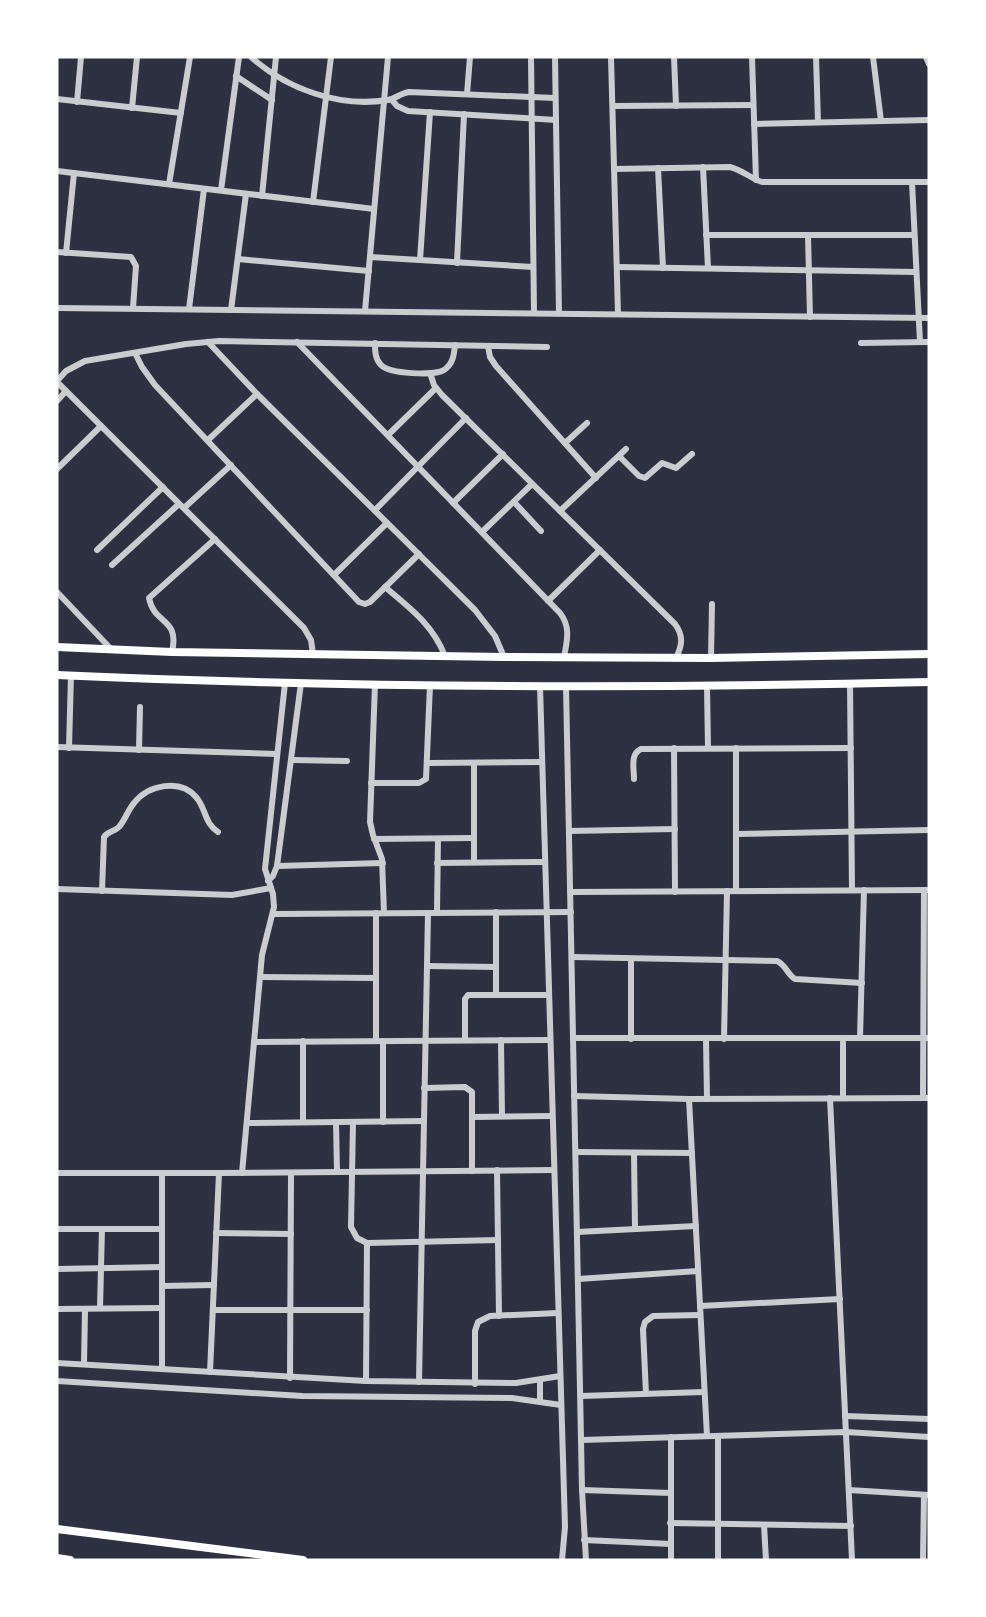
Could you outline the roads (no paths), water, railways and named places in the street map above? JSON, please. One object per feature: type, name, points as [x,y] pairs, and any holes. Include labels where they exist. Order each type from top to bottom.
[{"type":"main road","points":[[57,647],[172,652],[504,657],[711,658],[929,654]]},
{"type":"main road","points":[[57,675],[285,683],[540,686],[929,682]]},
{"type":"main road","points":[[57,1529],[303,1560]]},
{"type":"main road","points":[[57,1558],[70,1560]]},
{"type":"street","points":[[77,102],[81,57]]},
{"type":"street","points":[[132,108],[137,57]]},
{"type":"street","points":[[169,184],[190,57]]},
{"type":"street","points":[[221,190],[238,57]]},
{"type":"street","points":[[251,57],[274,75],[294,86],[326,97],[361,101],[384,100],[409,92],[555,98]]},
{"type":"street","points":[[262,196],[276,57]]},
{"type":"street","points":[[313,202],[331,57]]},
{"type":"street","points":[[365,311],[388,57]]},
{"type":"street","points":[[467,94],[470,57]]},
{"type":"street","points":[[531,57],[534,313]]},
{"type":"street","points":[[555,57],[559,314]]},
{"type":"street","points":[[611,57],[618,314]]},
{"type":"street","points":[[674,57],[676,106]]},
{"type":"street","points":[[752,57],[756,180]]},
{"type":"street","points":[[816,57],[818,122]]},
{"type":"street","points":[[873,57],[881,121]]},
{"type":"street","points":[[236,76],[272,100]]},
{"type":"street","points":[[57,99],[181,113]]},
{"type":"street","points":[[392,99],[404,110],[556,120]]},
{"type":"street","points":[[613,106],[753,105]]},
{"type":"street","points":[[420,260],[430,112]]},
{"type":"street","points":[[457,263],[464,114]]},
{"type":"street","points":[[754,124],[929,120]]},
{"type":"street","points":[[703,166],[708,268]]},
{"type":"street","points":[[614,169],[730,167],[762,182],[929,182]]},
{"type":"street","points":[[658,168],[663,268]]},
{"type":"street","points":[[57,171],[374,209]]},
{"type":"street","points":[[66,253],[74,173]]},
{"type":"street","points":[[912,182],[920,342]]},
{"type":"street","points":[[189,309],[204,189]]},
{"type":"street","points":[[231,309],[246,194]]},
{"type":"street","points":[[706,235],[914,235]]},
{"type":"street","points":[[808,235],[810,317]]},
{"type":"street","points":[[57,252],[131,257],[136,266],[133,308]]},
{"type":"street","points":[[370,257],[534,267]]},
{"type":"street","points":[[238,259],[369,271]]},
{"type":"street","points":[[616,267],[916,272]]},
{"type":"street","points":[[57,308],[929,318]]},
{"type":"street","points":[[208,342],[256,394],[483,618],[495,636],[504,657]]},
{"type":"street","points":[[313,654],[311,640],[304,628],[57,382],[66,371],[78,364],[208,342],[547,347]]},
{"type":"street","points":[[297,342],[548,601],[566,623],[568,634],[564,657]]},
{"type":"street","points":[[861,343],[929,342]]},
{"type":"street","points":[[375,343],[377,359],[387,370],[430,373],[437,373],[447,367],[453,357],[455,345]]},
{"type":"street","points":[[488,346],[490,357],[496,366],[596,478]]},
{"type":"street","points":[[135,353],[150,379],[362,603],[370,602],[419,554]]},
{"type":"street","points":[[430,373],[436,388],[679,630],[682,643],[676,658]]},
{"type":"street","points":[[388,435],[436,388]]},
{"type":"street","points":[[57,401],[66,391]]},
{"type":"street","points":[[208,440],[256,394]]},
{"type":"street","points":[[375,510],[466,418]]},
{"type":"street","points":[[565,443],[587,423]]},
{"type":"street","points":[[57,469],[101,426]]},
{"type":"street","points":[[560,511],[626,449]]},
{"type":"street","points":[[453,503],[503,454]]},
{"type":"street","points":[[619,456],[639,476],[645,478],[662,464],[678,467],[692,454]]},
{"type":"street","points":[[112,565],[231,465]]},
{"type":"street","points":[[482,532],[532,484]]},
{"type":"street","points":[[97,550],[163,487]]},
{"type":"street","points":[[514,502],[541,531]]},
{"type":"street","points":[[334,575],[387,523]]},
{"type":"street","points":[[172,652],[174,634],[167,622],[154,612],[149,598],[215,539]]},
{"type":"street","points":[[548,601],[600,550]]},
{"type":"street","points":[[385,587],[427,624],[438,639],[445,656]]},
{"type":"street","points":[[57,592],[112,650]]},
{"type":"street","points":[[711,658],[712,604]]},
{"type":"street","points":[[69,747],[71,675]]},
{"type":"street","points":[[242,1173],[260,977],[265,940],[273,914],[274,901],[265,869],[285,683]]},
{"type":"street","points":[[267,881],[273,876],[277,866],[301,683]]},
{"type":"street","points":[[375,684],[370,822],[374,839],[382,855],[384,913]]},
{"type":"street","points":[[850,684],[852,890]]},
{"type":"street","points":[[371,783],[422,783],[427,777],[430,685]]},
{"type":"street","points":[[540,686],[566,1527],[562,1560]]},
{"type":"street","points":[[566,686],[582,1490],[586,1560]]},
{"type":"street","points":[[707,686],[708,748]]},
{"type":"street","points":[[139,750],[140,707]]},
{"type":"street","points":[[57,747],[277,754]]},
{"type":"street","points":[[674,748],[675,892]]},
{"type":"street","points":[[736,748],[736,891]]},
{"type":"street","points":[[634,779],[633,756],[641,749],[851,748]]},
{"type":"street","points":[[292,760],[347,761]]},
{"type":"street","points":[[428,763],[542,762]]},
{"type":"street","points":[[474,763],[474,862]]},
{"type":"street","points":[[102,891],[104,837],[119,827],[133,804],[147,792],[158,787],[170,786],[188,790],[200,802],[207,822],[218,832]]},
{"type":"street","points":[[569,831],[675,829]]},
{"type":"street","points":[[736,834],[929,830]]},
{"type":"street","points":[[374,839],[474,838]]},
{"type":"street","points":[[438,839],[438,913]]},
{"type":"street","points":[[438,862],[545,862]]},
{"type":"street","points":[[277,866],[383,863]]},
{"type":"street","points":[[57,889],[232,895],[271,888]]},
{"type":"street","points":[[860,1038],[864,890]]},
{"type":"street","points":[[570,892],[926,890],[926,1098],[689,1099],[574,1096]]},
{"type":"street","points":[[724,1039],[727,891]]},
{"type":"street","points":[[496,912],[496,995]]},
{"type":"street","points":[[273,914],[571,912]]},
{"type":"street","points":[[376,913],[376,978],[383,1122]]},
{"type":"street","points":[[419,1382],[428,913]]},
{"type":"street","points":[[572,957],[777,961],[785,966],[788,974],[795,979],[862,983]]},
{"type":"street","points":[[631,959],[631,1039]]},
{"type":"street","points":[[427,966],[496,967]]},
{"type":"street","points":[[260,977],[376,978]]},
{"type":"street","points":[[465,1040],[467,996],[549,995]]},
{"type":"street","points":[[573,1038],[926,1038]]},
{"type":"street","points":[[843,1038],[843,1098]]},
{"type":"street","points":[[706,1039],[707,1099]]},
{"type":"street","points":[[501,1040],[502,1116]]},
{"type":"street","points":[[254,1042],[550,1040]]},
{"type":"street","points":[[303,1041],[303,1122]]},
{"type":"street","points":[[424,1088],[468,1088],[473,1095],[472,1170]]},
{"type":"street","points":[[830,1098],[852,1560]]},
{"type":"street","points":[[689,1099],[707,1436]]},
{"type":"street","points":[[472,1117],[552,1116]]},
{"type":"street","points":[[247,1122],[424,1121]]},
{"type":"street","points":[[336,1122],[337,1172]]},
{"type":"street","points":[[353,1122],[351,1227],[357,1238],[367,1243],[498,1240]]},
{"type":"street","points":[[576,1152],[692,1152]]},
{"type":"street","points":[[634,1153],[635,1229]]},
{"type":"street","points":[[497,1170],[499,1316]]},
{"type":"street","points":[[57,1173],[554,1170]]},
{"type":"street","points":[[162,1173],[162,1369]]},
{"type":"street","points":[[210,1372],[219,1173]]},
{"type":"street","points":[[290,1378],[291,1173]]},
{"type":"street","points":[[577,1232],[696,1226]]},
{"type":"street","points":[[57,1229],[162,1229]]},
{"type":"street","points":[[100,1308],[102,1229]]},
{"type":"street","points":[[216,1233],[291,1234]]},
{"type":"street","points":[[366,1381],[367,1243]]},
{"type":"street","points":[[57,1269],[162,1267]]},
{"type":"street","points":[[578,1279],[698,1271]]},
{"type":"street","points":[[162,1286],[214,1285]]},
{"type":"street","points":[[700,1306],[840,1299]]},
{"type":"street","points":[[57,1309],[162,1308]]},
{"type":"street","points":[[84,1364],[85,1309]]},
{"type":"street","points":[[213,1310],[367,1310]]},
{"type":"street","points":[[475,1384],[476,1326],[486,1317],[558,1313]]},
{"type":"street","points":[[646,1394],[643,1329],[645,1322],[653,1316],[700,1315]]},
{"type":"street","points":[[57,1363],[290,1378],[475,1384],[540,1381],[560,1376]]},
{"type":"street","points":[[57,1381],[261,1394],[512,1398],[561,1405]]},
{"type":"street","points":[[540,1381],[540,1401]]},
{"type":"street","points":[[580,1396],[704,1392]]},
{"type":"street","points":[[845,1416],[929,1419]]},
{"type":"street","points":[[581,1440],[846,1432],[929,1437]]},
{"type":"street","points":[[718,1436],[718,1560]]},
{"type":"street","points":[[671,1437],[671,1560]]},
{"type":"street","points":[[582,1490],[671,1493]]},
{"type":"street","points":[[849,1490],[926,1495],[923,1560]]},
{"type":"street","points":[[670,1523],[851,1527]]},
{"type":"street","points":[[764,1525],[766,1560]]},
{"type":"street","points":[[584,1540],[671,1544]]}]
